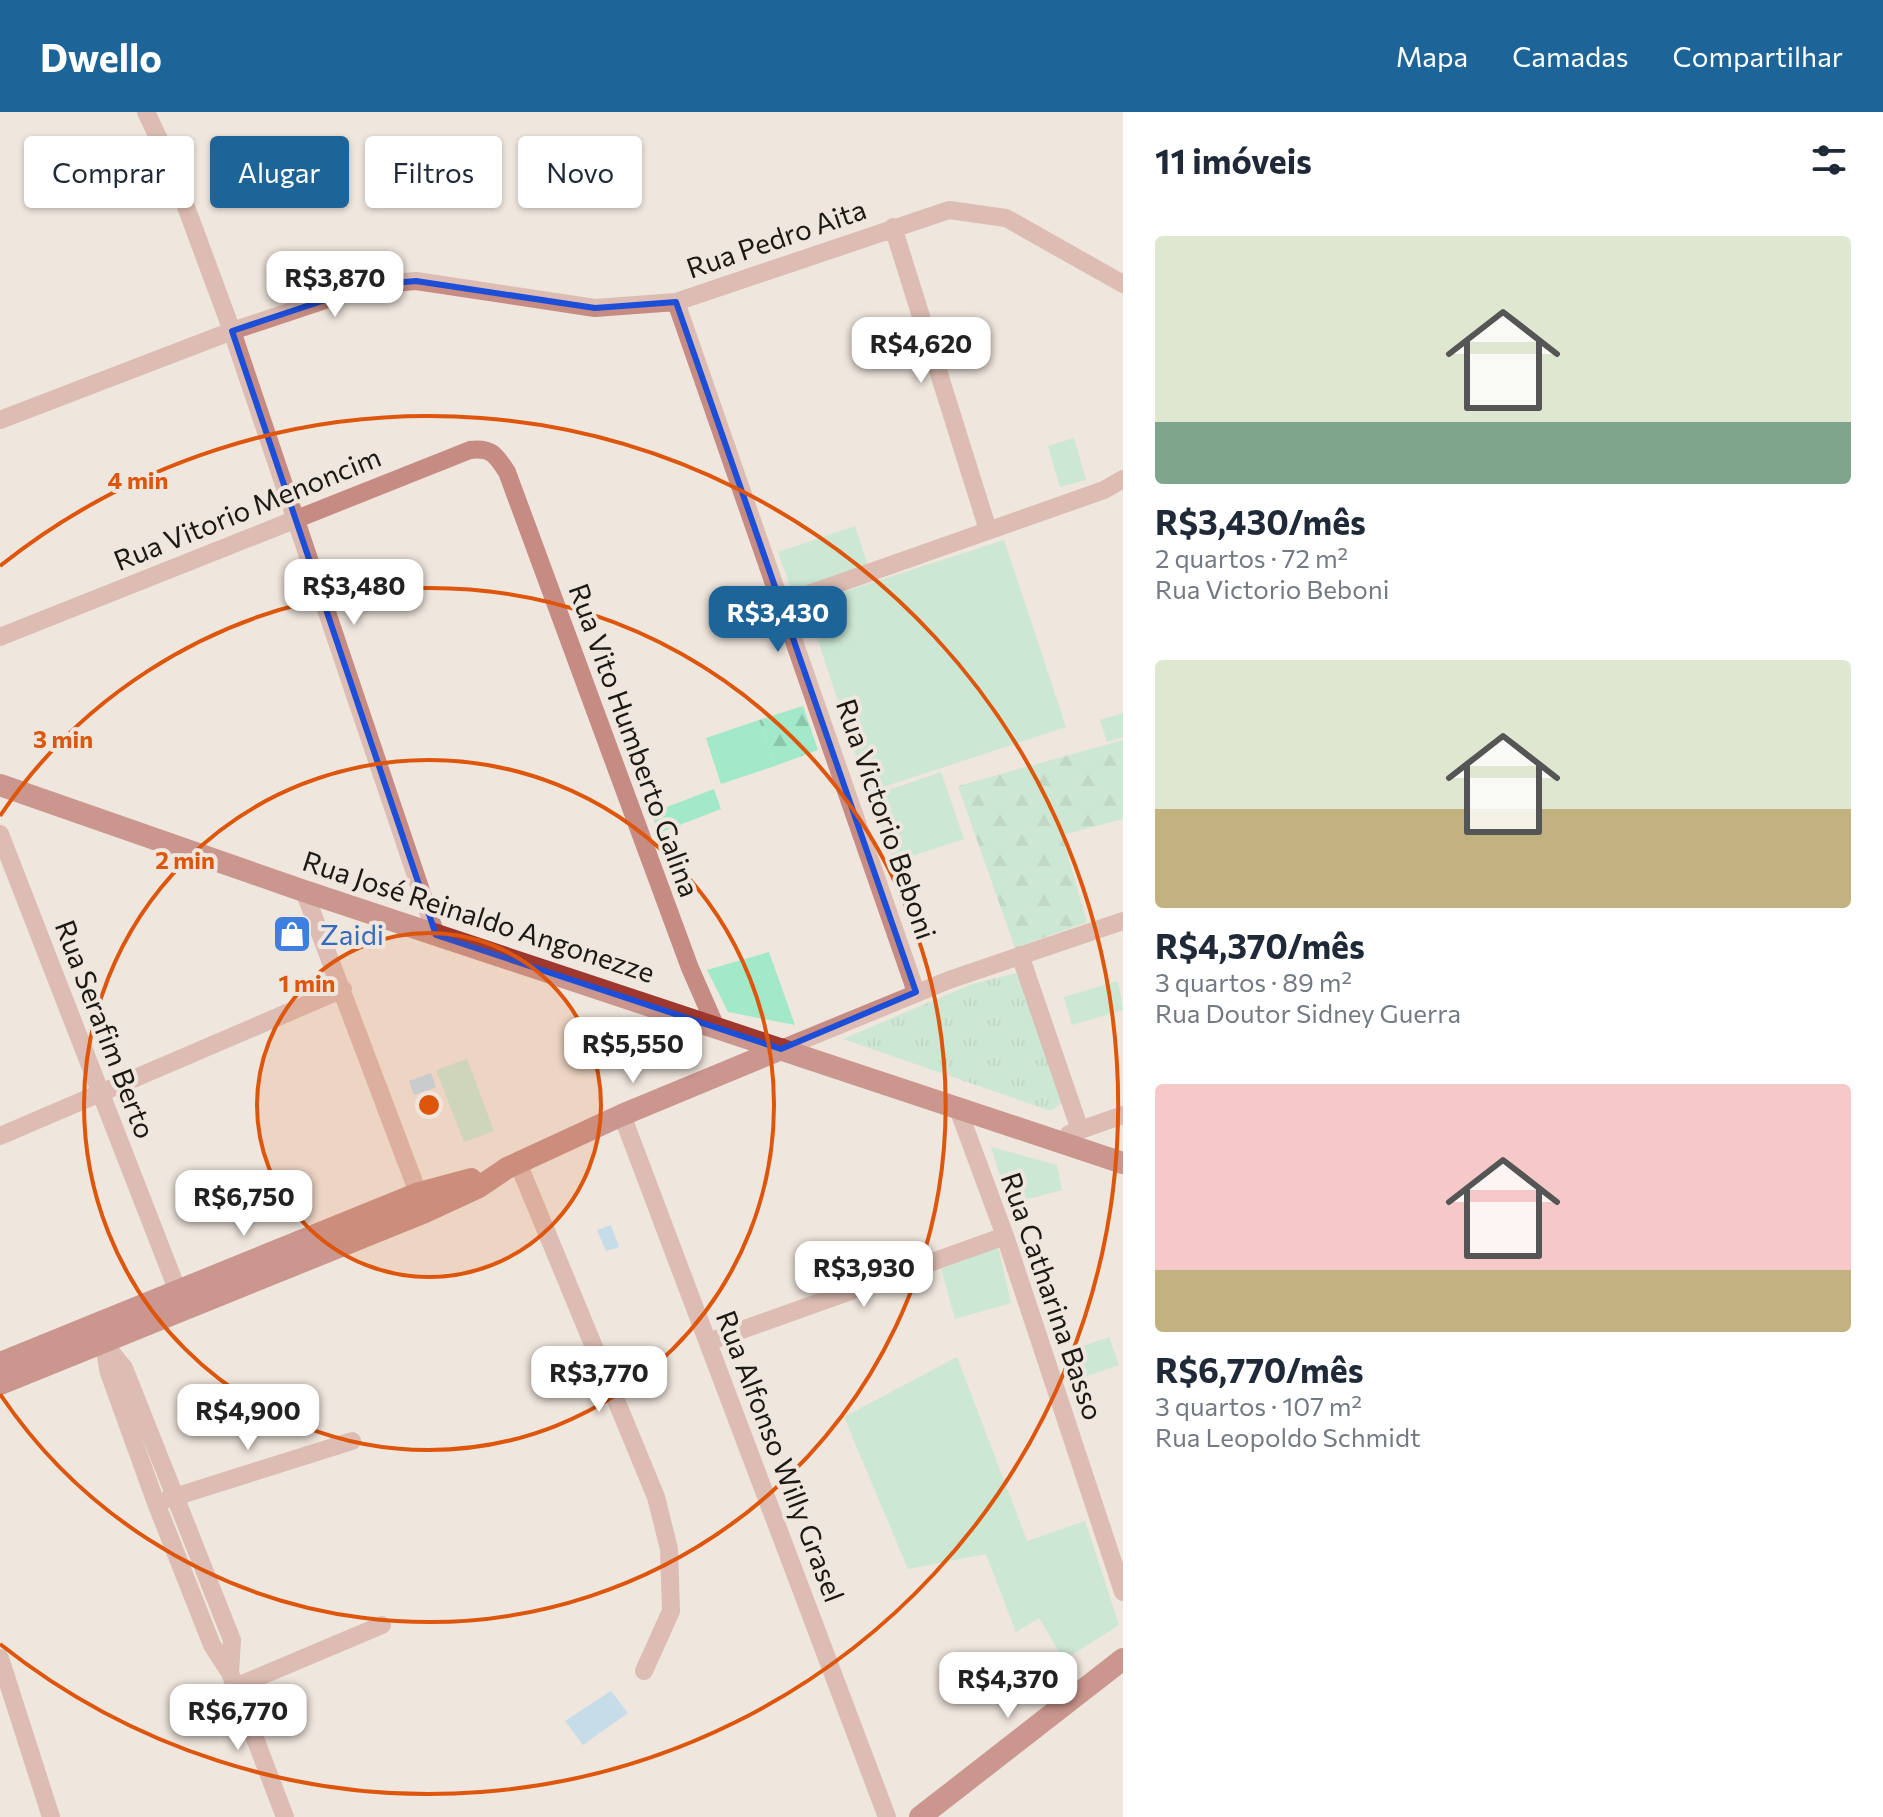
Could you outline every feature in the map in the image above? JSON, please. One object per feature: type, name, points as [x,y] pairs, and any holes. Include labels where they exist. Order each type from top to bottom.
[{"type":"main road","name":"Rua José Reinaldo Angonezze","points":[[0,785],[304,891],[1123,1163]]},
{"type":"main road","points":[[0,1384],[31,1360],[422,1203],[479,1187],[513,1166],[622,1115],[781,1049]]},
{"type":"main road","points":[[0,1363],[31,1360]]},
{"type":"main road","points":[[920,1817],[1123,1659]]},
{"type":"main road","points":[[943,1817],[1123,1678]]},
{"type":"street","points":[[146,112],[168,158],[232,331],[436,935]]},
{"type":"street","name":"Rua Pedro Aita","points":[[0,420],[232,331],[370,285],[416,281],[595,308],[676,302],[949,210],[1006,218],[1123,284]]},
{"type":"street","name":"Rua Pedro Aita","points":[[893,227],[988,530]]},
{"type":"street","name":"Rua Victorio Beboni","points":[[676,302],[916,992]]},
{"type":"street","name":"Rua Vitorio Menoncim","points":[[0,637],[470,450],[484,448],[495,454],[507,472]]},
{"type":"street","name":"Rua Vito Humberto Galina","points":[[507,472],[690,968],[715,1025]]},
{"type":"street","points":[[783,603],[1104,490],[1123,479]]},
{"type":"street","name":"Rua Serafim Berto","points":[[0,834],[181,1299]]},
{"type":"street","points":[[304,891],[422,1203]]},
{"type":"street","points":[[781,1049],[916,992],[1123,921]]},
{"type":"street","points":[[1020,955],[1080,1130]]},
{"type":"street","points":[[0,1136],[102,1095],[343,989]]},
{"type":"street","name":"Rua Catharina Basso","points":[[958,1109],[1005,1236],[1123,1592]]},
{"type":"street","name":"Rua Alfonso Willy Grasel","points":[[622,1115],[887,1817]]},
{"type":"street","points":[[1052,1140],[1123,1115]]},
{"type":"street","points":[[513,1166],[656,1497],[673,1575],[671,1611],[644,1671]]},
{"type":"street","points":[[708,1342],[1005,1236]]},
{"type":"street","points":[[98,1332],[124,1368],[232,1640],[233,1680]]},
{"type":"street","points":[[98,1332],[109,1373],[156,1503],[212,1645],[233,1680],[285,1817]]},
{"type":"street","points":[[156,1503],[352,1441]]},
{"type":"street","points":[[233,1680],[382,1625]]},
{"type":"street","points":[[0,1658],[51,1817]]},
{"type":"highlighted area","points":[[416,281],[595,308],[676,302],[916,992],[781,1049],[436,935],[232,331],[370,285]]},
{"type":"green space","points":[[1074,438],[1086,480],[1060,487],[1048,446]]},
{"type":"green space","points":[[855,526],[868,565],[792,591],[778,552]]},
{"type":"green space","points":[[1004,540],[1066,727],[868,792],[806,604]]},
{"type":"green space","points":[[803,706],[818,750],[775,766],[759,720]]},
{"type":"green space","points":[[1123,713],[1123,737],[1107,742],[1100,720]]},
{"type":"green space","points":[[759,720],[775,766],[721,784],[706,738]]},
{"type":"green space","points":[[1123,740],[1123,819],[1062,835],[1087,922],[1015,948],[958,786]]},
{"type":"green space","points":[[941,772],[964,839],[894,862],[871,796]]},
{"type":"green space","points":[[714,789],[721,809],[659,833],[651,813]]},
{"type":"green space","points":[[769,952],[795,1025],[728,1012],[707,970]]},
{"type":"green space","points":[[1017,973],[1064,1101],[1051,1111],[843,1039],[972,984]]},
{"type":"green space","points":[[1118,981],[1123,1010],[1072,1025],[1064,997]]},
{"type":"green space","points":[[467,1059],[494,1131],[464,1142],[436,1070]]},
{"type":"green space","points":[[991,1147],[1057,1165],[1062,1190],[1009,1204]]},
{"type":"green space","points":[[998,1247],[1011,1303],[955,1319],[941,1269]]},
{"type":"green space","points":[[1109,1337],[1119,1365],[1070,1382],[1060,1354]]},
{"type":"green space","points":[[957,1357],[1027,1541],[1085,1521],[1119,1625],[1064,1660],[1039,1618],[1016,1632],[986,1554],[908,1569],[844,1417]]},
{"type":"water","points":[[431,1073],[436,1087],[414,1095],[409,1081]]},
{"type":"water","points":[[611,1225],[619,1247],[606,1251],[597,1230]]},
{"type":"water","points":[[611,1691],[628,1713],[583,1745],[565,1721]]},
{"type":"place","name":"Zaidi","points":[[292,934]]}]
